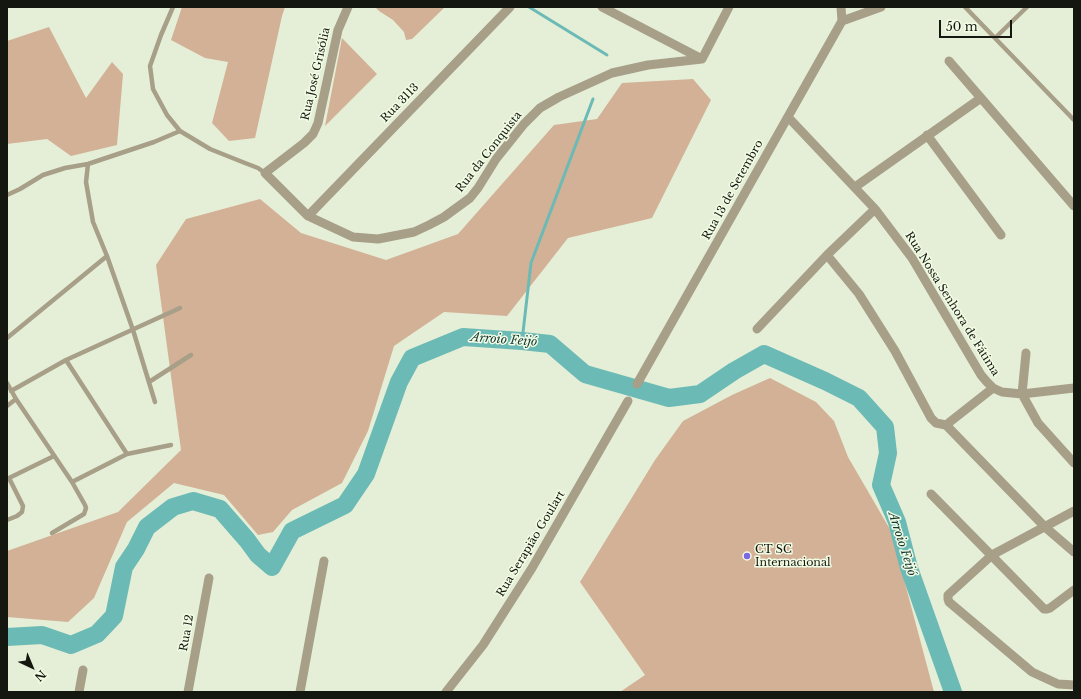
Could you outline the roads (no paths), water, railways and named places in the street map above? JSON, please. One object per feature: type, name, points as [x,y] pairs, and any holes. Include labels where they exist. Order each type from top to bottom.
[{"type":"street","name":"Rua José Grisólia","points":[[265,173],[304,143],[313,134],[318,123],[338,30],[348,7]]},
{"type":"street","name":"Rua 3113","points":[[308,216],[510,7]]},
{"type":"street","points":[[602,7],[702,59],[729,7]]},
{"type":"street","points":[[841,7],[842,21],[881,7]]},
{"type":"street","name":"Rua 13 de Setembro","points":[[637,384],[842,21]]},
{"type":"street","name":"Rua da Conquista","points":[[265,173],[308,216],[353,237],[378,239],[414,232],[444,217],[470,198],[496,159],[524,124],[540,108],[559,97],[612,73],[648,65],[702,59]]},
{"type":"street","points":[[950,62],[1074,206]]},
{"type":"street","points":[[855,187],[981,98]]},
{"type":"street","name":"Rua Nossa Senhora de Fátima","points":[[788,117],[875,209],[912,258],[981,375],[993,388],[1002,392],[1022,394],[1074,388]]},
{"type":"street","points":[[927,135],[1001,235]]},
{"type":"street","points":[[757,329],[827,255],[875,209]]},
{"type":"street","points":[[827,255],[859,294],[895,351],[931,418],[936,423],[946,425],[1045,526],[1074,552]]},
{"type":"street","points":[[1026,353],[1022,394],[1038,423],[1074,463]]},
{"type":"street","points":[[946,425],[993,388]]},
{"type":"street","name":"Rua Serapião Goulart","points":[[446,692],[483,645],[532,568],[628,401]]},
{"type":"street","points":[[931,494],[1044,609],[1050,608],[1074,590]]},
{"type":"street","points":[[1074,511],[992,555],[948,595],[949,602],[1032,672],[1058,684],[1074,685]]},
{"type":"street","points":[[300,692],[324,561]]},
{"type":"street","name":"Rua 12","points":[[188,692],[209,578]]},
{"type":"street","points":[[79,692],[83,670]]},
{"type":"lane","points":[[173,7],[150,66],[154,89],[167,115],[180,131],[210,148],[245,162],[265,173]]},
{"type":"lane","points":[[965,7],[1074,120]]},
{"type":"lane","points":[[995,38],[1027,7]]},
{"type":"lane","points":[[7,194],[20,189],[43,175],[65,168],[88,164],[154,142],[180,131]]},
{"type":"lane","points":[[88,164],[86,182],[93,222],[107,256],[133,330],[155,402]]},
{"type":"lane","points":[[7,338],[107,256]]},
{"type":"lane","points":[[11,391],[66,360],[180,308]]},
{"type":"lane","points":[[149,382],[191,355]]},
{"type":"lane","points":[[66,360],[127,454]]},
{"type":"lane","points":[[7,383],[16,399],[72,482],[86,508],[84,514],[52,533]]},
{"type":"lane","points":[[7,406],[16,399]]},
{"type":"lane","points":[[72,482],[127,454],[171,445]]},
{"type":"lane","points":[[7,520],[22,512],[23,506],[8,478],[54,456]]},
{"type":"waterway","points":[[529,7],[607,55]]},
{"type":"waterway","points":[[522,341],[531,263],[593,99]]},
{"type":"waterway","name":"Arroio Feijó","points":[[7,637],[42,635],[71,645],[97,634],[114,616],[124,567],[136,549],[147,527],[173,507],[193,501],[220,509],[258,555],[272,567],[292,531],[345,505],[366,474],[399,382],[412,358],[463,337],[550,344],[585,374],[669,398],[700,394],[734,371],[764,354],[859,398],[885,427],[888,453],[881,485],[897,522],[909,568],[953,692]]},
{"type":"place","name":"CT SC Internacional","points":[[747,556]]}]
